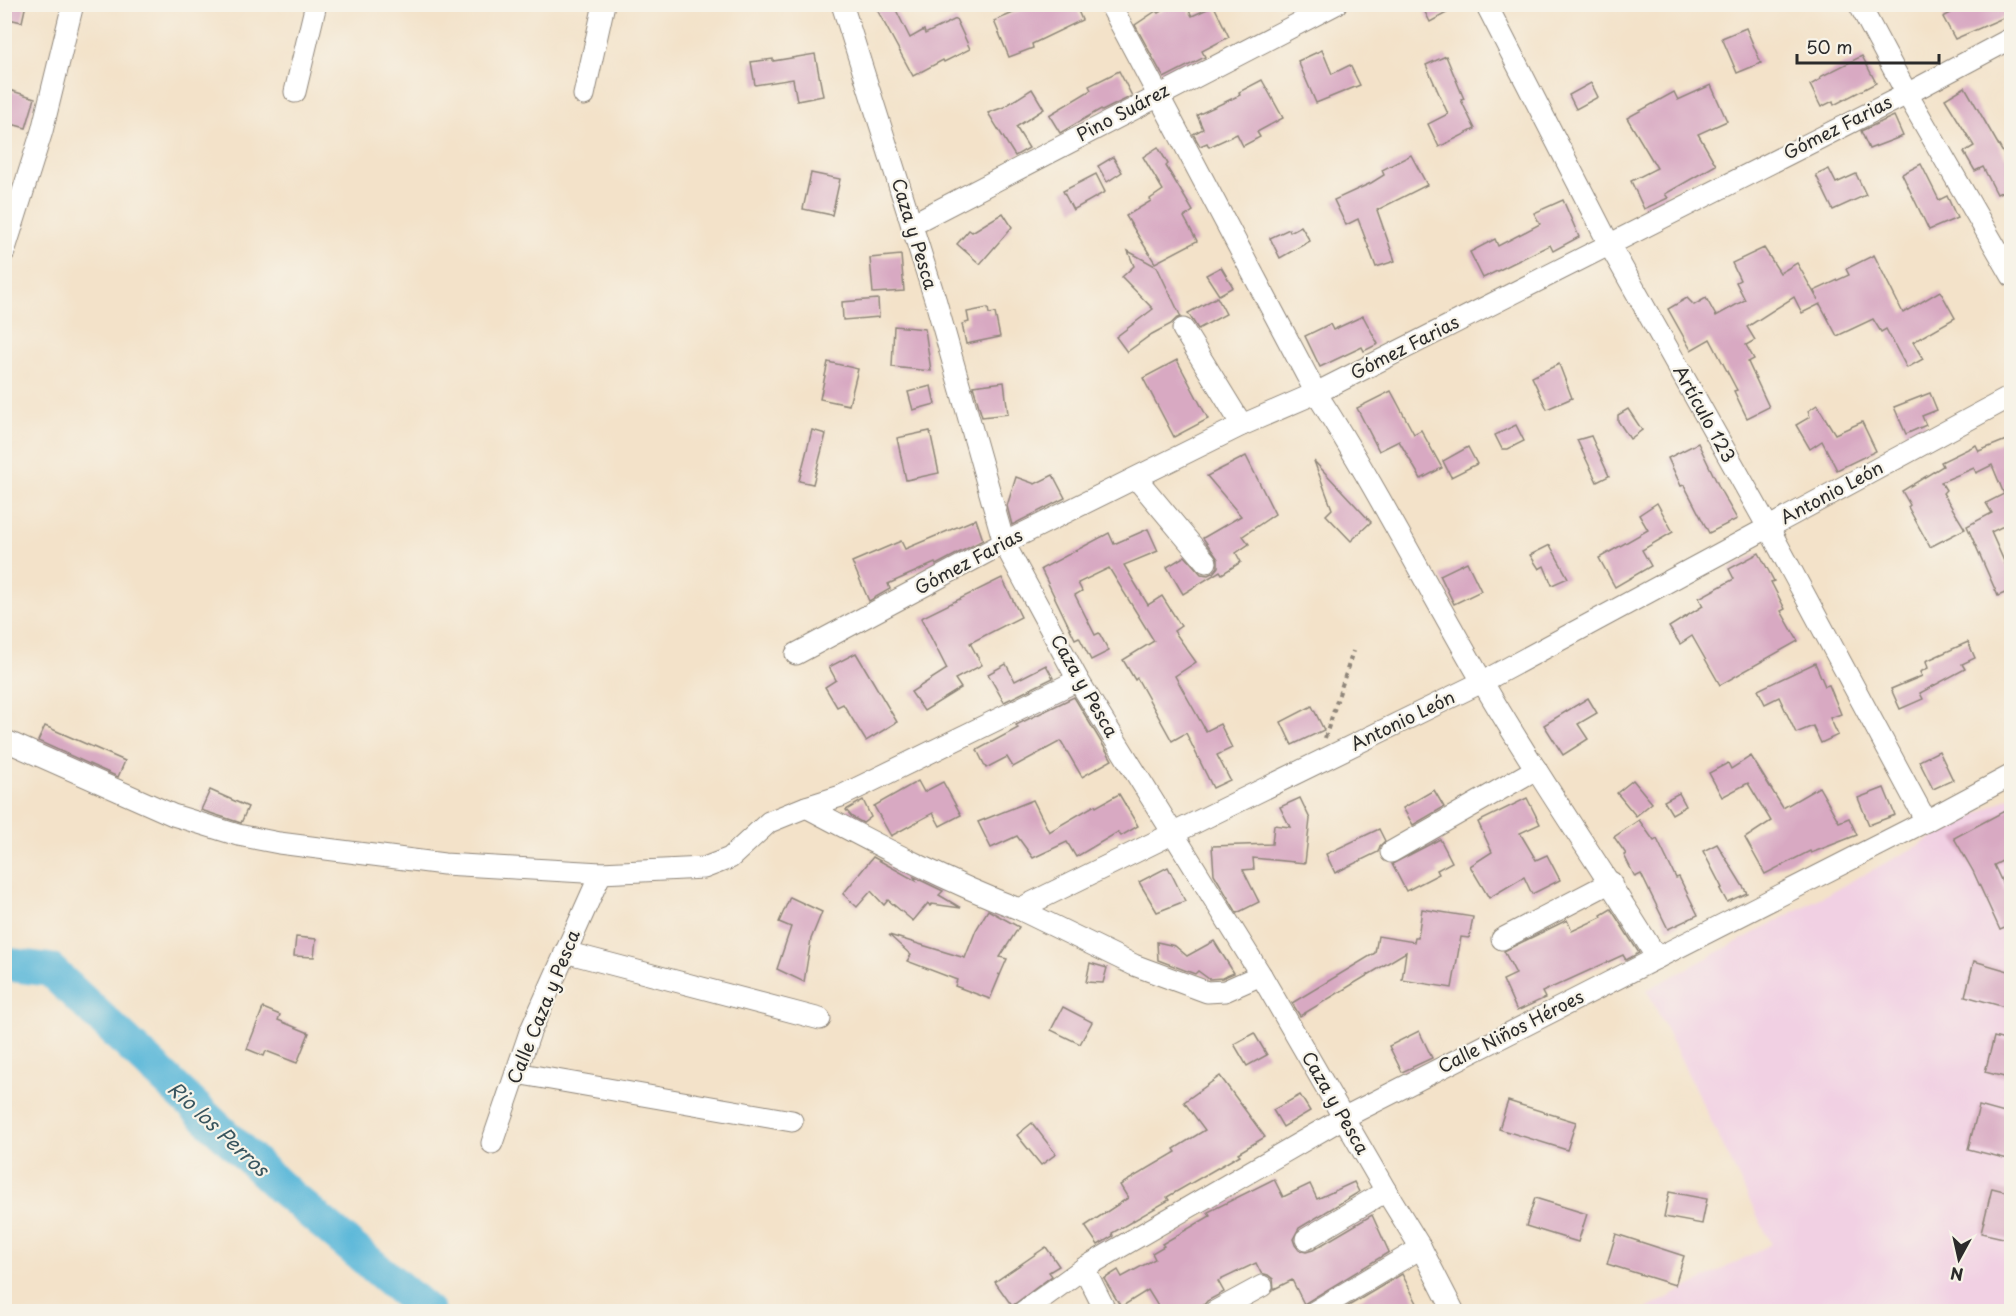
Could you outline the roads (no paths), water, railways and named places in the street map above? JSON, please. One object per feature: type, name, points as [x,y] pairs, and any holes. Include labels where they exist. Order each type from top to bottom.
[{"type":"street","points":[[4,252],[42,131],[73,4]]},
{"type":"street","points":[[295,92],[316,4]]},
{"type":"street","points":[[584,95],[604,4]]},
{"type":"street","name":"Caza y Pesca","points":[[842,4],[936,302],[1004,543],[1078,680],[1261,975],[1421,1248],[1454,1311]]},
{"type":"street","points":[[1110,4],[1316,393],[1352,449],[1482,682],[1611,882],[1657,958]]},
{"type":"street","name":"Pino Suárez","points":[[912,224],[1336,4]]},
{"type":"street","name":"Artículo 123","points":[[1486,4],[1609,244],[1768,527],[1926,821]]},
{"type":"street","points":[[1859,4],[1907,94],[2012,276]]},
{"type":"street","name":"Gómez Farias","points":[[796,654],[1004,543],[1242,425],[1316,393],[1907,94],[2012,38]]},
{"type":"street","points":[[1184,329],[1242,425]]},
{"type":"street","name":"Antonio León","points":[[1019,909],[1482,682],[2012,396]]},
{"type":"street","points":[[1136,478],[1206,562]]},
{"type":"street","points":[[4,740],[172,815],[238,835],[279,843],[444,864],[601,873],[704,868],[730,858],[769,822],[841,796],[1078,680]]},
{"type":"street","points":[[1391,852],[1536,769]]},
{"type":"street","name":"Calle Niños Héroes","points":[[1023,1311],[1084,1268],[1343,1118],[2012,775]]},
{"type":"street","points":[[806,807],[915,865],[1019,909],[1134,965],[1207,992],[1225,991],[1261,975]]},
{"type":"street","name":"Calle Caza y Pesca","points":[[492,1143],[530,1032],[601,873]]},
{"type":"street","points":[[1502,939],[1611,882]]},
{"type":"street","points":[[565,952],[820,1019]]},
{"type":"street","points":[[516,1073],[792,1121]]},
{"type":"street","points":[[1306,1239],[1386,1191]]},
{"type":"street","points":[[1314,1311],[1421,1248]]},
{"type":"street","points":[[1084,1268],[1106,1311]]},
{"type":"street","points":[[1214,1311],[1262,1286]]},
{"type":"waterway","name":"Rio los Perros","points":[[4,964],[50,970],[280,1187],[428,1312]]}]
